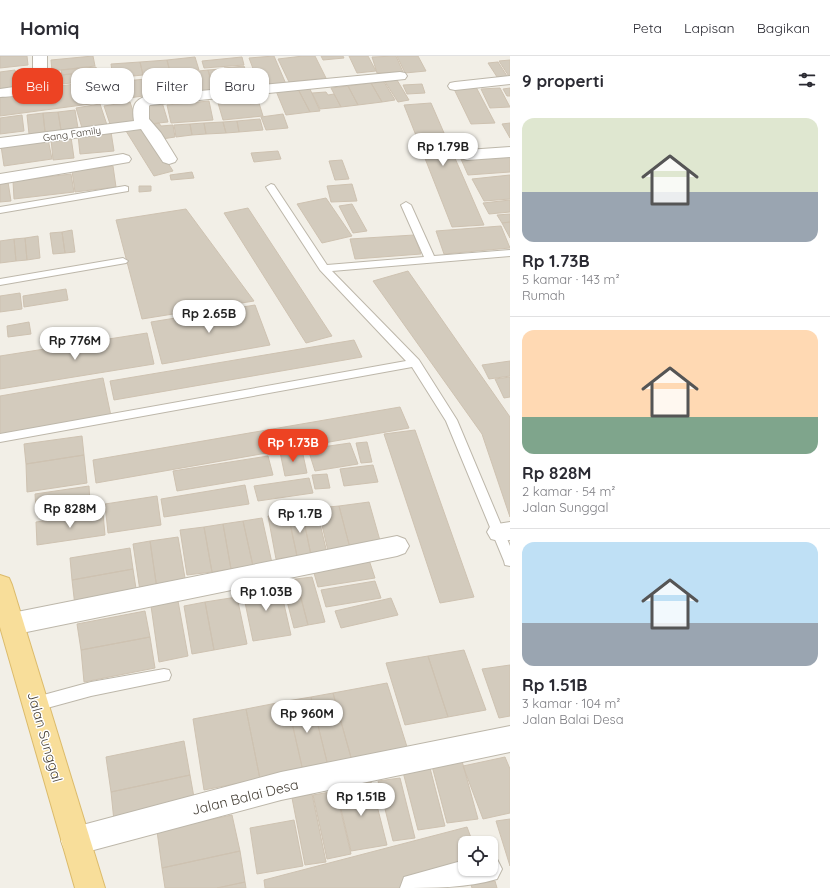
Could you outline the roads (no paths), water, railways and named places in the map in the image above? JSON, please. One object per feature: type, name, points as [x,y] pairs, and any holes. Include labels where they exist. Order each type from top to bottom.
[{"type":"main road","name":"Jalan Sunggal","points":[[0,585],[90,888]]},
{"type":"street","points":[[0,93],[24,90],[40,83],[40,56]]},
{"type":"street","points":[[169,159],[155,136],[141,120],[141,104],[147,101],[400,76]]},
{"type":"street","points":[[455,86],[510,80]]},
{"type":"street","name":"Gang Family","points":[[0,143],[144,124]]},
{"type":"street","points":[[467,155],[510,152]]},
{"type":"street","points":[[0,179],[123,159]]},
{"type":"street","points":[[12,624],[397,546]]},
{"type":"street","name":"Jalan Balai Desa","points":[[75,841],[281,786],[510,739]]},
{"type":"street","points":[[415,888],[460,876]]},
{"type":"lane","points":[[271,187],[324,268],[415,363],[451,420],[504,531],[510,561]]},
{"type":"lane","points":[[0,210],[125,189]]},
{"type":"lane","points":[[406,205],[430,259]]},
{"type":"lane","points":[[324,268],[510,252]]},
{"type":"lane","points":[[0,282],[122,261]]},
{"type":"lane","points":[[0,438],[415,363]]},
{"type":"lane","points":[[36,704],[91,689],[164,675]]}]
